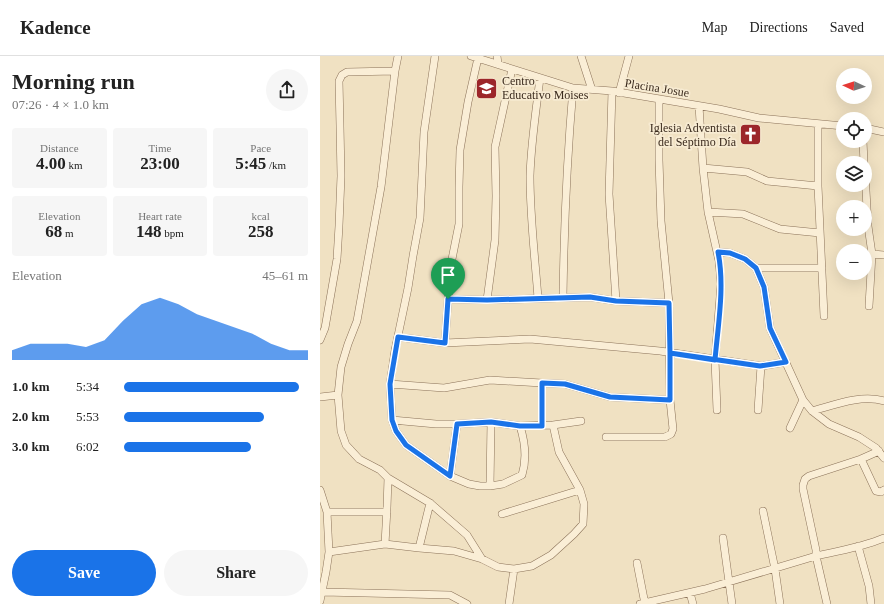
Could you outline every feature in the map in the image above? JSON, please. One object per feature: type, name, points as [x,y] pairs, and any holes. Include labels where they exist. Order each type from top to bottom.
[{"type":"street","points":[[398,56],[381,187],[357,321],[341,367],[338,395],[341,431],[346,445],[359,459],[380,470],[388,478],[430,503],[467,535],[482,559]]},
{"type":"street","points":[[435,56],[424,132],[420,218],[390,384],[392,420],[396,431],[406,445],[450,476],[469,484],[480,486],[503,484],[522,475],[525,457],[523,437],[520,426]]},
{"type":"street","points":[[497,56],[498,64]]},
{"type":"street","points":[[581,56],[592,90]]},
{"type":"street","points":[[619,93],[629,56]]},
{"type":"street","points":[[445,343],[452,259],[459,224],[460,150],[475,57]]},
{"type":"street","name":"Placina Josue","points":[[475,57],[572,88],[612,91],[760,118],[836,125]]},
{"type":"street","points":[[487,300],[495,240],[495,147],[512,69]]},
{"type":"street","points":[[320,340],[325,328],[338,252],[341,176],[339,81],[347,72],[395,71]]},
{"type":"street","points":[[538,298],[530,175],[540,78]]},
{"type":"street","points":[[564,297],[564,246],[568,140],[572,88]]},
{"type":"street","points":[[612,91],[609,194],[616,301]]},
{"type":"street","points":[[606,437],[665,438],[671,434],[673,429],[670,400],[669,303],[661,221],[659,99]]},
{"type":"street","points":[[699,106],[703,168],[708,212],[720,261],[721,284],[715,360],[717,410]]},
{"type":"street","points":[[818,124],[818,186],[824,316]]},
{"type":"street","points":[[872,129],[884,132]]},
{"type":"street","points":[[703,168],[747,172],[767,181],[818,186]]},
{"type":"street","points":[[866,192],[871,244]]},
{"type":"street","points":[[708,212],[743,214],[780,229],[820,233]]},
{"type":"street","points":[[718,252],[730,253],[745,259],[756,268],[764,287],[770,328],[803,400],[812,410],[829,424],[859,437],[876,448],[884,458]]},
{"type":"street","points":[[872,254],[884,255]]},
{"type":"street","points":[[756,268],[822,268]]},
{"type":"street","points":[[869,306],[870,280]]},
{"type":"street","points":[[448,299],[487,300],[590,297],[616,301],[669,303]]},
{"type":"street","points":[[398,337],[445,343],[530,339],[660,351],[760,366],[786,362]]},
{"type":"street","points":[[758,410],[760,366]]},
{"type":"street","points":[[390,384],[444,388],[490,380],[565,384],[610,397],[670,400]]},
{"type":"street","points":[[542,383],[542,426]]},
{"type":"street","points":[[320,397],[338,395]]},
{"type":"street","points":[[812,410],[850,400],[876,398],[884,401]]},
{"type":"street","points":[[790,428],[803,400]]},
{"type":"street","points":[[392,420],[436,424],[491,422],[520,426],[542,426],[581,421]]},
{"type":"street","points":[[490,486],[491,422]]},
{"type":"street","points":[[450,476],[457,424]]},
{"type":"street","points":[[329,552],[385,544],[454,551],[482,559],[498,567],[514,569],[532,566],[551,555],[583,524],[584,504],[580,490],[559,452],[553,425]]},
{"type":"street","points":[[827,604],[803,489],[805,478],[861,459],[879,451]]},
{"type":"street","points":[[861,459],[876,491],[881,492],[884,490]]},
{"type":"street","points":[[385,544],[388,478]]},
{"type":"street","points":[[320,490],[327,512],[329,552],[320,601]]},
{"type":"street","points":[[502,514],[580,490]]},
{"type":"street","points":[[419,548],[430,503]]},
{"type":"street","points":[[763,511],[775,569],[780,604]]},
{"type":"street","points":[[327,512],[387,512]]},
{"type":"street","points":[[724,538],[728,583],[732,604]]},
{"type":"street","points":[[637,564],[644,604],[728,583],[816,556],[884,538]]},
{"type":"street","points":[[858,546],[869,586],[872,604]]},
{"type":"street","points":[[509,604],[514,569]]},
{"type":"street","points":[[322,592],[450,596],[468,604]]},
{"type":"street","points":[[690,593],[693,604]]},
{"type":"place","name":"Centro Educativo Moises","points":[[486,88]]},
{"type":"place","name":"Iglesia Adventista del Séptimo Día","points":[[751,135]]},
{"type":"route","points":[[448,299],[445,343],[398,337],[390,384],[392,420],[396,431],[406,445],[450,476],[457,424],[491,422],[504,425],[542,426],[542,383],[565,384],[610,397],[670,400],[670,353],[715,360],[721,284],[718,252],[730,253],[745,259],[756,268],[764,287],[770,328],[786,362],[760,366],[715,360],[670,353],[669,303],[616,301],[590,297],[487,300],[448,299]]}]
